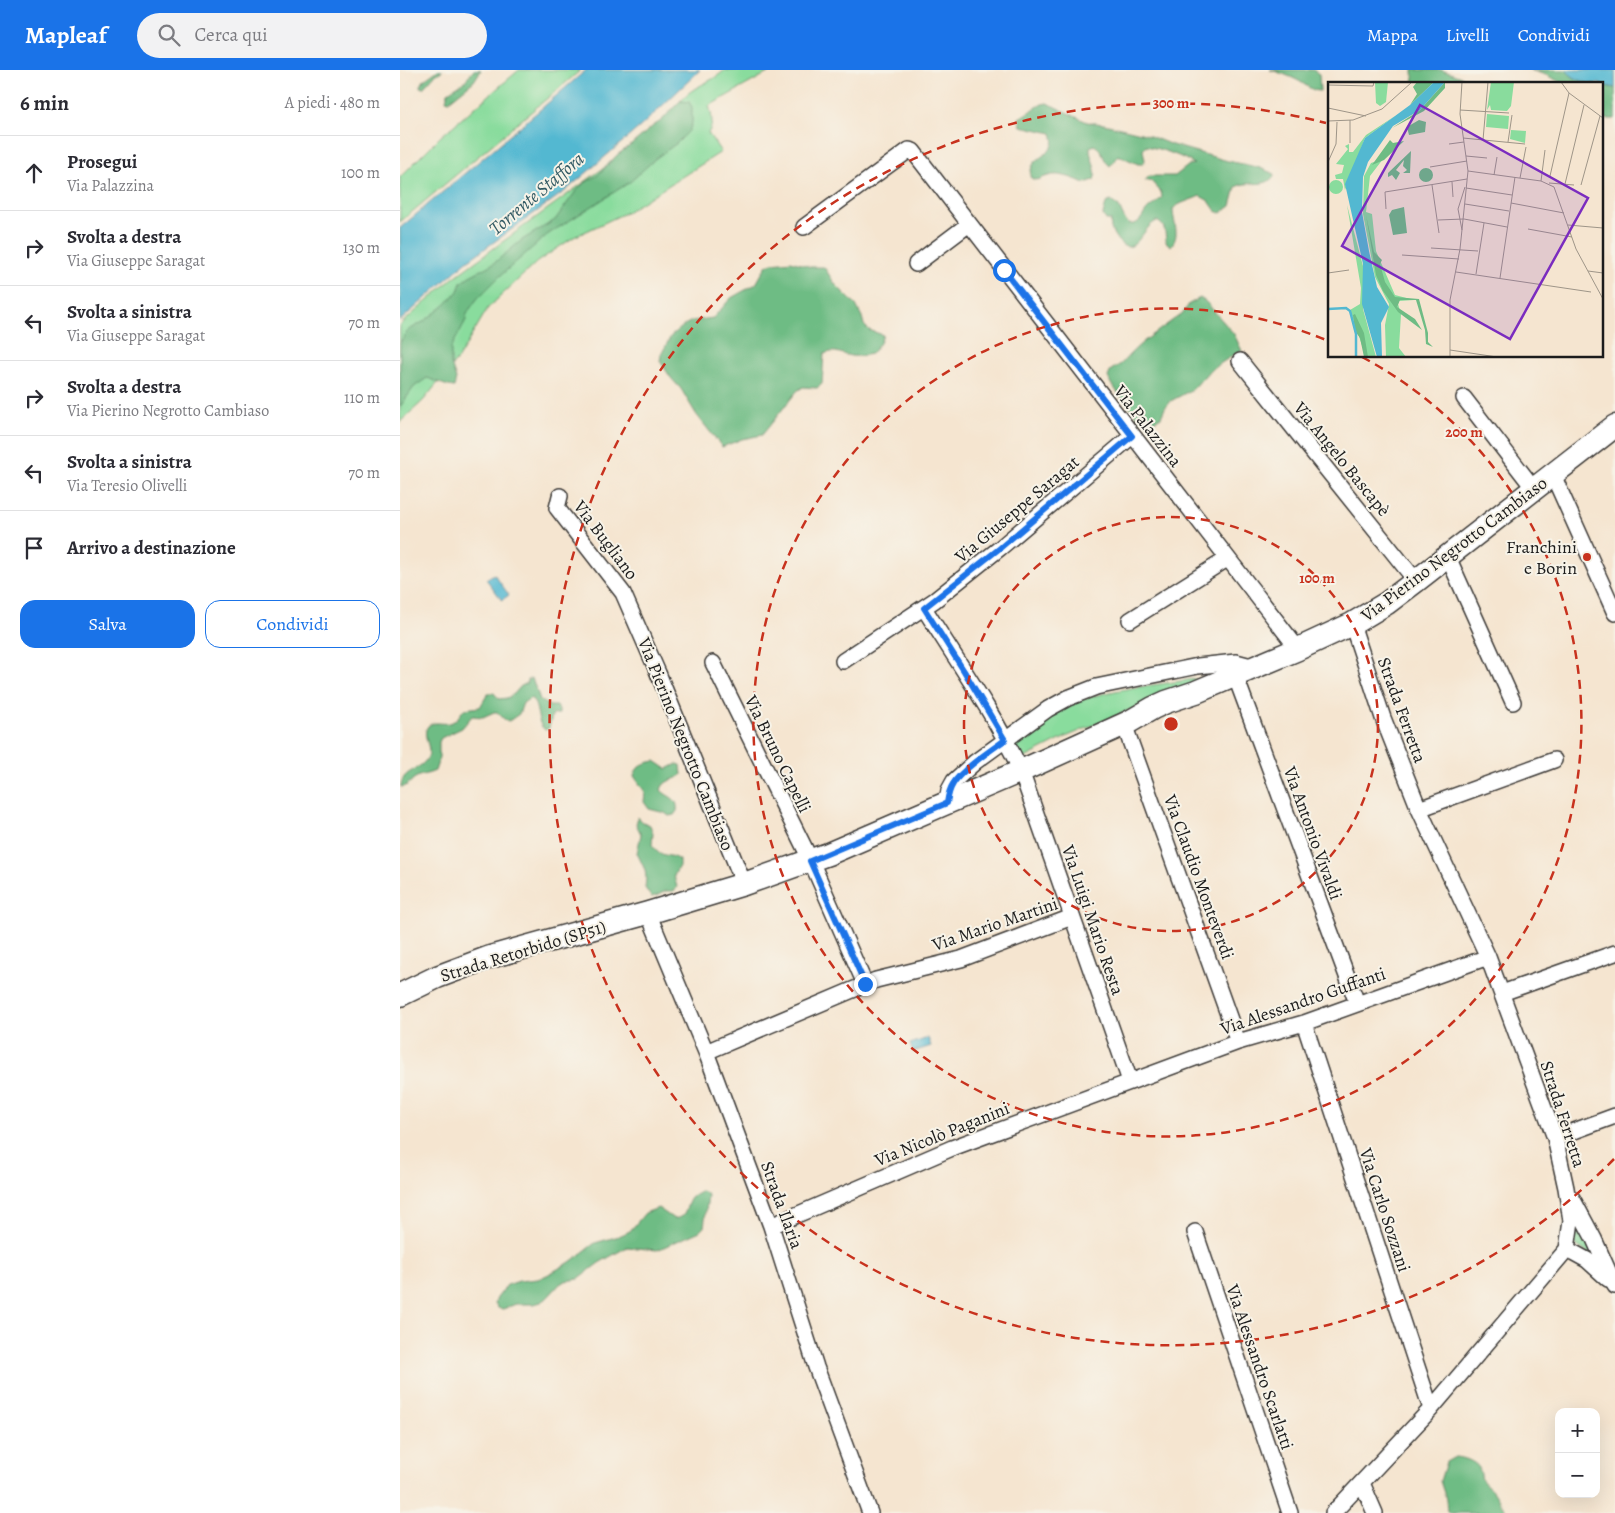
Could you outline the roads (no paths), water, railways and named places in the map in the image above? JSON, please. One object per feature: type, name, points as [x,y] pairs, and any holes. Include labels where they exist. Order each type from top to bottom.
[{"type":"street","name":"Via Palazzina","points":[[804,227],[911,150],[1298,649]]},
{"type":"street","points":[[916,264],[969,224]]},
{"type":"street","name":"Via Angelo Bascapè","points":[[1240,361],[1416,581]]},
{"type":"street","points":[[1464,398],[1535,490]]},
{"type":"street","name":"Via Pierino Negrotto Cambiaso","points":[[648,913],[744,884],[810,861],[1020,771],[1126,723],[1166,702],[1196,692],[1352,624],[1448,557],[1615,426]]},
{"type":"street","name":"Via Giuseppe Saragat","points":[[843,661],[924,608],[1000,548],[1132,436]]},
{"type":"street","points":[[1553,475],[1615,612]]},
{"type":"street","name":"Via Bugliano","points":[[560,496],[557,508],[623,593],[629,605]]},
{"type":"street","points":[[1448,557],[1514,702]]},
{"type":"street","points":[[1130,620],[1227,559]]},
{"type":"street","name":"Via Pierino Negrotto Cambiaso","points":[[629,605],[744,884]]},
{"type":"street","points":[[924,608],[1005,740],[1020,771]]},
{"type":"street","name":"Strada Ferretta","points":[[1352,624],[1383,718],[1419,809],[1488,957],[1555,1138],[1571,1221],[1567,1249]]},
{"type":"street","points":[[947,803],[949,790],[954,781],[975,762],[1055,705],[1068,698],[1096,687],[1198,666],[1236,662],[1255,667]]},
{"type":"street","name":"Via Bruno Capelli","points":[[713,663],[810,861],[865,984]]},
{"type":"street","name":"Via Antonio Vivaldi","points":[[1234,675],[1357,1003]]},
{"type":"street","name":"Via Claudio Monteverdi","points":[[1126,723],[1238,1042]]},
{"type":"street","points":[[1419,809],[1554,760]]},
{"type":"street","name":"Via Luigi Mario Resta","points":[[1020,771],[1130,1082]]},
{"type":"street","name":"Strada Retorbido (SP51)","points":[[400,995],[437,976],[490,957],[648,913]]},
{"type":"street","name":"Strada Ilaria","points":[[648,913],[706,1052],[771,1226],[816,1367],[870,1513]]},
{"type":"street","name":"Via Mario Martini","points":[[706,1052],[865,984],[962,959],[1072,917]]},
{"type":"street","points":[[1502,993],[1615,953]]},
{"type":"street","name":"Via Alessandro Guffanti","points":[[1130,1082],[1238,1042],[1304,1023],[1488,957]]},
{"type":"street","name":"Via Carlo Sozzani","points":[[1304,1023],[1431,1409]]},
{"type":"street","name":"Via Nicolò Paganini","points":[[771,1226],[952,1148],[1130,1082]]},
{"type":"street","points":[[1555,1138],[1615,1116]]},
{"type":"street","points":[[1566,1188],[1594,1239],[1614,1285]]},
{"type":"street","name":"Via Alessandro Scarlatti","points":[[1195,1232],[1290,1513]]},
{"type":"street","points":[[1333,1513],[1431,1409],[1567,1249],[1587,1260],[1614,1285]]},
{"type":"street","points":[[1362,1483],[1375,1513]]},
{"type":"water","name":"Torrente Staffora","points":[[586,70],[700,70],[641,126],[564,192],[466,262],[400,321],[400,228]]},
{"type":"water","points":[[1566,70],[1615,70],[1615,88],[1602,85],[1602,82],[1586,82],[1573,77]]},
{"type":"water","points":[[494,574],[509,595],[502,600],[486,579]]},
{"type":"water","points":[[928,1038],[931,1046],[913,1052],[910,1044]]},
{"type":"place","name":"Franchini e Borin","points":[[1587,557]]}]
